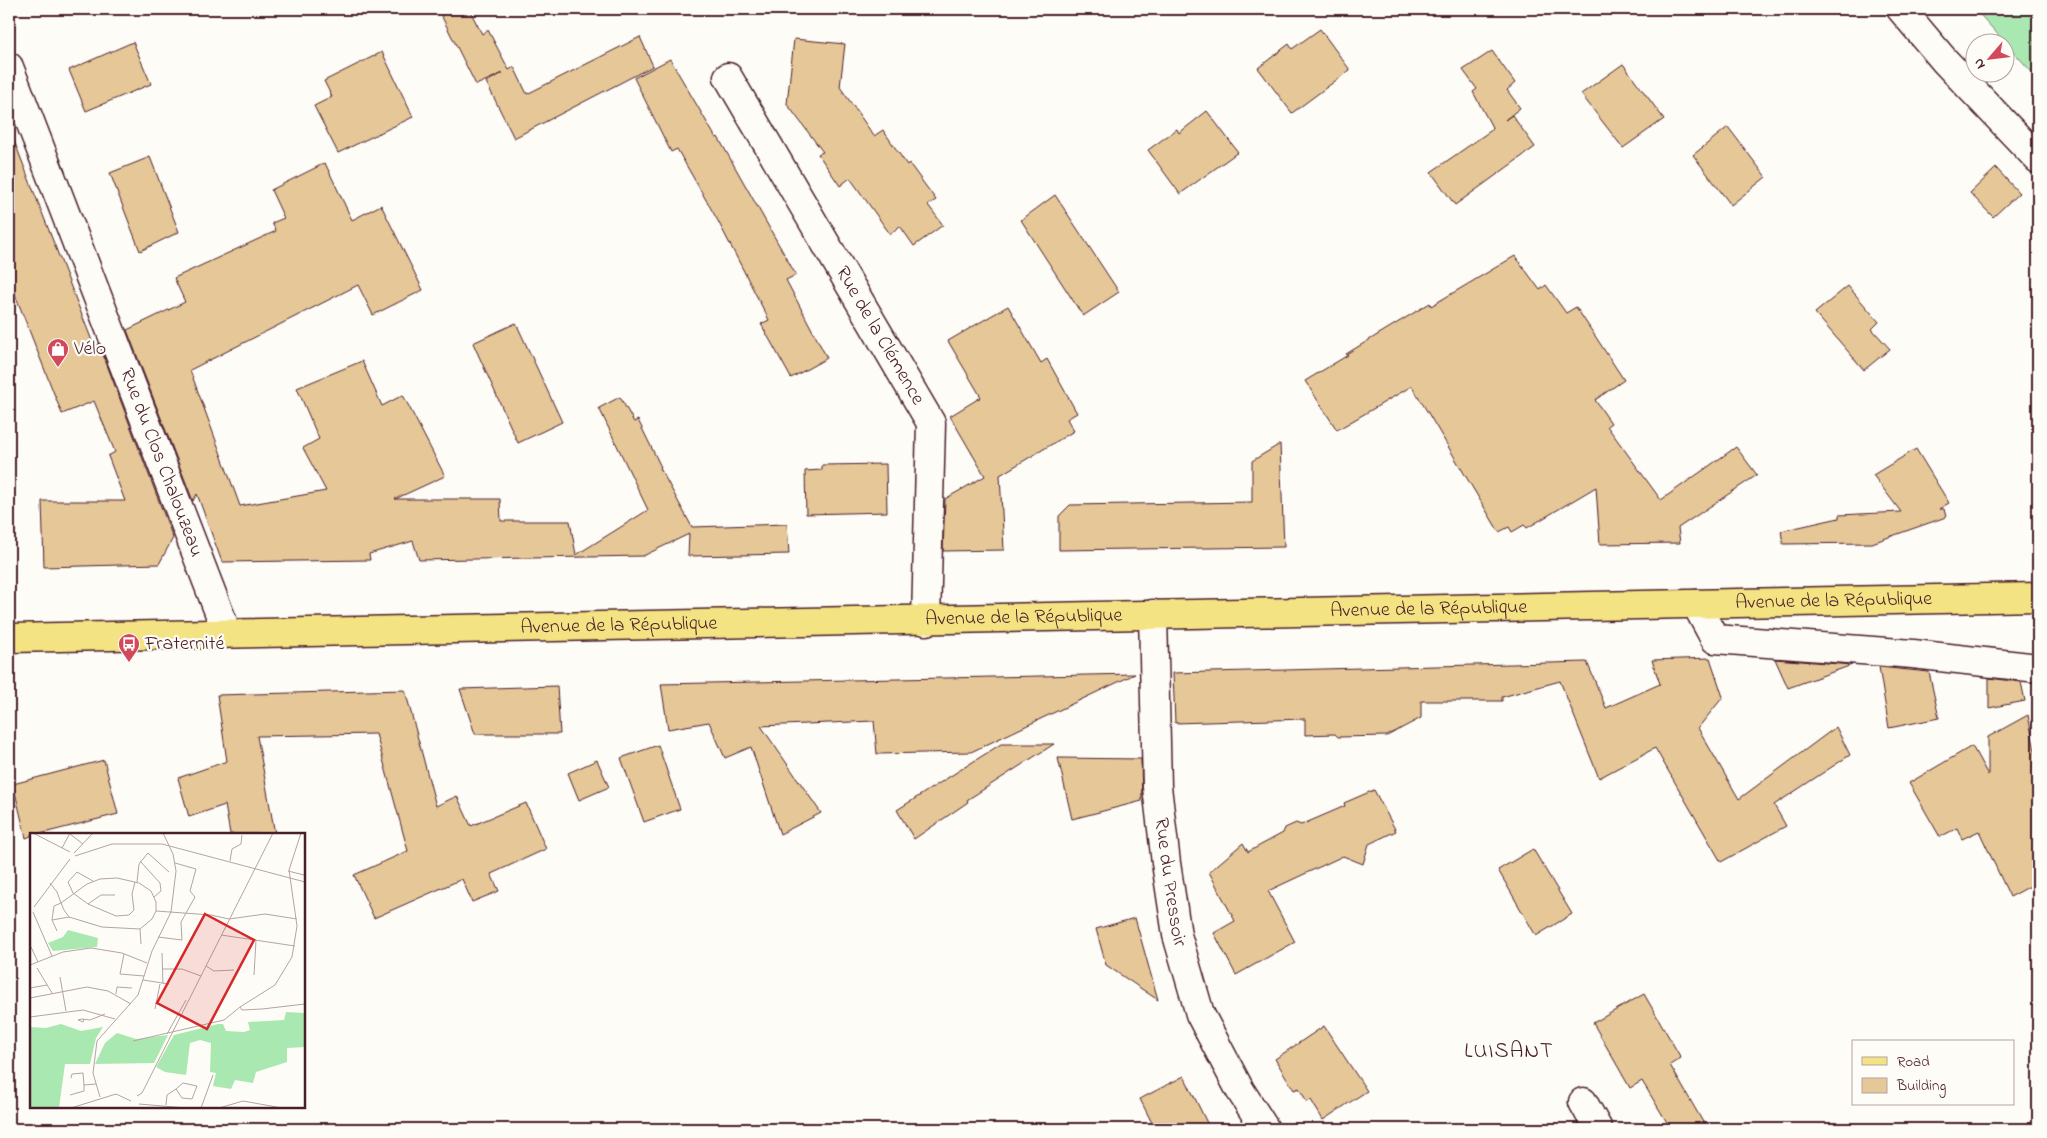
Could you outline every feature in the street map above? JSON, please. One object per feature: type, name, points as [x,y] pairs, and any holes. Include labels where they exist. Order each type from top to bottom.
[{"type":"main road","name":"Avenue de la République","points":[[9,638],[926,621],[1153,614],[2038,597]]},
{"type":"street","points":[[1901,9],[1944,60],[2038,159]]},
{"type":"street","name":"Rue du Clos Chalouzeau","points":[[9,67],[227,633]]},
{"type":"street","name":"Rue de la Clémence","points":[[728,77],[931,423],[926,621]]},
{"type":"street","points":[[1696,604],[1715,639],[1913,654],[2038,668]]},
{"type":"street","name":"Rue du Pressoir","points":[[1153,614],[1157,787],[1177,935],[1200,1014],[1240,1090],[1265,1129]]},
{"type":"street","points":[[1583,1102],[1598,1129]]},
{"type":"green space","points":[[1975,9],[2038,9],[2038,79],[2014,52],[2014,32],[1996,32]]},
{"type":"building","points":[[438,9],[469,9],[482,34],[488,30],[509,70],[514,67],[527,94],[640,37],[653,66],[514,138],[486,82],[503,73],[476,85]]},
{"type":"building","points":[[1320,29],[1350,70],[1292,113],[1258,68],[1289,44],[1292,49]]},
{"type":"building","points":[[794,39],[845,44],[840,87],[874,136],[883,130],[907,165],[909,163],[936,200],[928,205],[943,225],[914,246],[900,226],[890,234],[850,178],[840,186],[818,154],[823,152],[787,104]]},
{"type":"building","points":[[133,42],[151,84],[86,111],[69,70]]},
{"type":"building","points":[[1492,51],[1515,83],[1507,90],[1520,108],[1505,120],[1512,115],[1535,147],[1455,205],[1431,172],[1493,129],[1473,92],[1477,89],[1463,70]]},
{"type":"building","points":[[382,52],[413,117],[338,153],[314,106],[332,97],[324,81]]},
{"type":"building","points":[[670,59],[716,138],[718,137],[796,275],[786,280],[827,358],[791,378],[761,324],[769,320],[718,221],[677,149],[671,152],[634,78]]},
{"type":"building","points":[[1623,64],[1664,119],[1623,148],[1581,94]]},
{"type":"building","points":[[1207,111],[1238,152],[1180,194],[1148,150],[1177,129],[1179,133]]},
{"type":"building","points":[[1728,127],[1766,177],[1731,205],[1693,155]]},
{"type":"building","points":[[11,133],[94,346],[99,344],[173,538],[159,564],[44,567],[42,501],[125,501],[108,456],[115,452],[94,401],[62,414],[9,279],[9,134]]},
{"type":"building","points":[[150,157],[179,232],[140,251],[110,173]]},
{"type":"building","points":[[325,163],[352,220],[381,205],[423,290],[373,315],[358,285],[190,370],[240,506],[326,491],[303,448],[319,439],[297,388],[362,361],[382,406],[403,395],[445,476],[395,499],[500,499],[501,521],[570,521],[576,555],[648,510],[599,408],[620,397],[634,422],[638,420],[660,468],[692,527],[787,524],[789,554],[688,556],[689,534],[643,556],[419,560],[413,541],[369,554],[370,560],[222,562],[197,494],[193,501],[127,330],[185,302],[174,278],[276,231],[272,223],[284,218],[271,190]]},
{"type":"building","points":[[1996,168],[2019,193],[1993,217],[1970,193]]},
{"type":"building","points":[[1055,195],[1119,292],[1083,316],[1021,220]]},
{"type":"building","points":[[1515,256],[1540,290],[1546,285],[1566,313],[1576,307],[1624,380],[1595,400],[1611,423],[1607,426],[1661,500],[1736,447],[1757,475],[1678,528],[1680,543],[1600,544],[1596,487],[1527,528],[1524,525],[1512,532],[1509,527],[1499,532],[1412,386],[1337,430],[1305,381],[1430,303],[1431,306]]},
{"type":"building","points":[[1848,286],[1879,322],[1872,329],[1890,349],[1864,370],[1815,313]]},
{"type":"building","points":[[1008,306],[1041,363],[1047,359],[1077,413],[1067,419],[1074,431],[1000,475],[1004,550],[943,551],[945,499],[985,476],[950,416],[981,397],[948,341]]},
{"type":"building","points":[[516,323],[562,422],[518,443],[473,343]]},
{"type":"building","points":[[1280,444],[1284,547],[1059,550],[1059,516],[1070,505],[1252,502],[1252,461]]},
{"type":"building","points":[[1916,449],[1949,503],[1939,509],[1944,509],[1946,517],[1872,543],[1783,544],[1781,531],[1839,518],[1839,515],[1901,512],[1873,475]]},
{"type":"building","points":[[886,464],[887,512],[806,514],[805,471],[822,470],[822,465]]},
{"type":"building","points":[[1710,658],[1723,697],[1698,728],[1739,799],[1836,727],[1850,755],[1774,805],[1786,826],[1721,862],[1655,748],[1599,778],[1560,681],[1502,697],[1502,701],[1421,701],[1421,718],[1387,736],[1338,737],[1335,734],[1305,735],[1305,719],[1175,723],[1173,673],[1587,662],[1606,708],[1660,684],[1652,660]]},
{"type":"building","points":[[1775,659],[1852,665],[1788,688]]},
{"type":"building","points":[[1879,667],[1929,672],[1939,718],[1889,728]]},
{"type":"building","points":[[1135,674],[971,752],[877,754],[874,721],[761,726],[821,813],[780,834],[751,747],[725,758],[709,722],[668,729],[661,684]]},
{"type":"building","points":[[1989,678],[2021,682],[2025,701],[1989,708]]},
{"type":"building","points":[[557,686],[560,734],[475,734],[460,689]]},
{"type":"building","points":[[405,690],[436,806],[457,796],[471,826],[526,803],[546,849],[491,874],[499,891],[472,902],[462,879],[374,918],[354,875],[408,851],[376,734],[257,736],[275,833],[230,833],[225,805],[189,817],[178,778],[227,761],[217,695]]},
{"type":"building","points":[[2028,715],[2038,766],[2038,882],[2010,897],[1979,831],[1962,839],[1957,828],[1940,837],[1909,783],[1972,746],[1988,775],[1988,737]]},
{"type":"building","points":[[1001,744],[1054,744],[967,800],[968,802],[914,839],[897,810]]},
{"type":"building","points":[[658,745],[680,809],[644,822],[621,758]]},
{"type":"building","points":[[1058,758],[1141,759],[1142,801],[1072,819]]},
{"type":"building","points":[[104,760],[118,814],[44,833],[30,833],[30,836],[26,838],[13,784]]},
{"type":"building","points":[[597,760],[609,787],[579,800],[568,773]]},
{"type":"building","points":[[1374,790],[1396,831],[1369,844],[1363,864],[1343,856],[1268,891],[1295,942],[1236,975],[1214,933],[1235,921],[1209,872],[1243,843],[1248,852],[1283,833],[1285,828],[1296,823],[1301,825],[1345,806],[1344,803]]},
{"type":"building","points":[[1533,849],[1572,914],[1536,936],[1498,870]]},
{"type":"building","points":[[1135,918],[1158,1000],[1106,965],[1096,929]]},
{"type":"building","points":[[1644,994],[1681,1058],[1670,1065],[1707,1129],[1671,1129],[1642,1081],[1630,1088],[1593,1023]]},
{"type":"building","points":[[1324,1026],[1367,1091],[1323,1120],[1311,1100],[1307,1102],[1299,1088],[1294,1090],[1275,1059]]},
{"type":"building","points":[[1184,1076],[1210,1129],[1155,1129],[1140,1099]]},
{"type":"place","name":"Vélo","points":[[58,368]]},
{"type":"place","name":"Fraternité","points":[[129,663]]},
{"type":"district","name":"LUISANT","points":[[1509,1052]]}]
